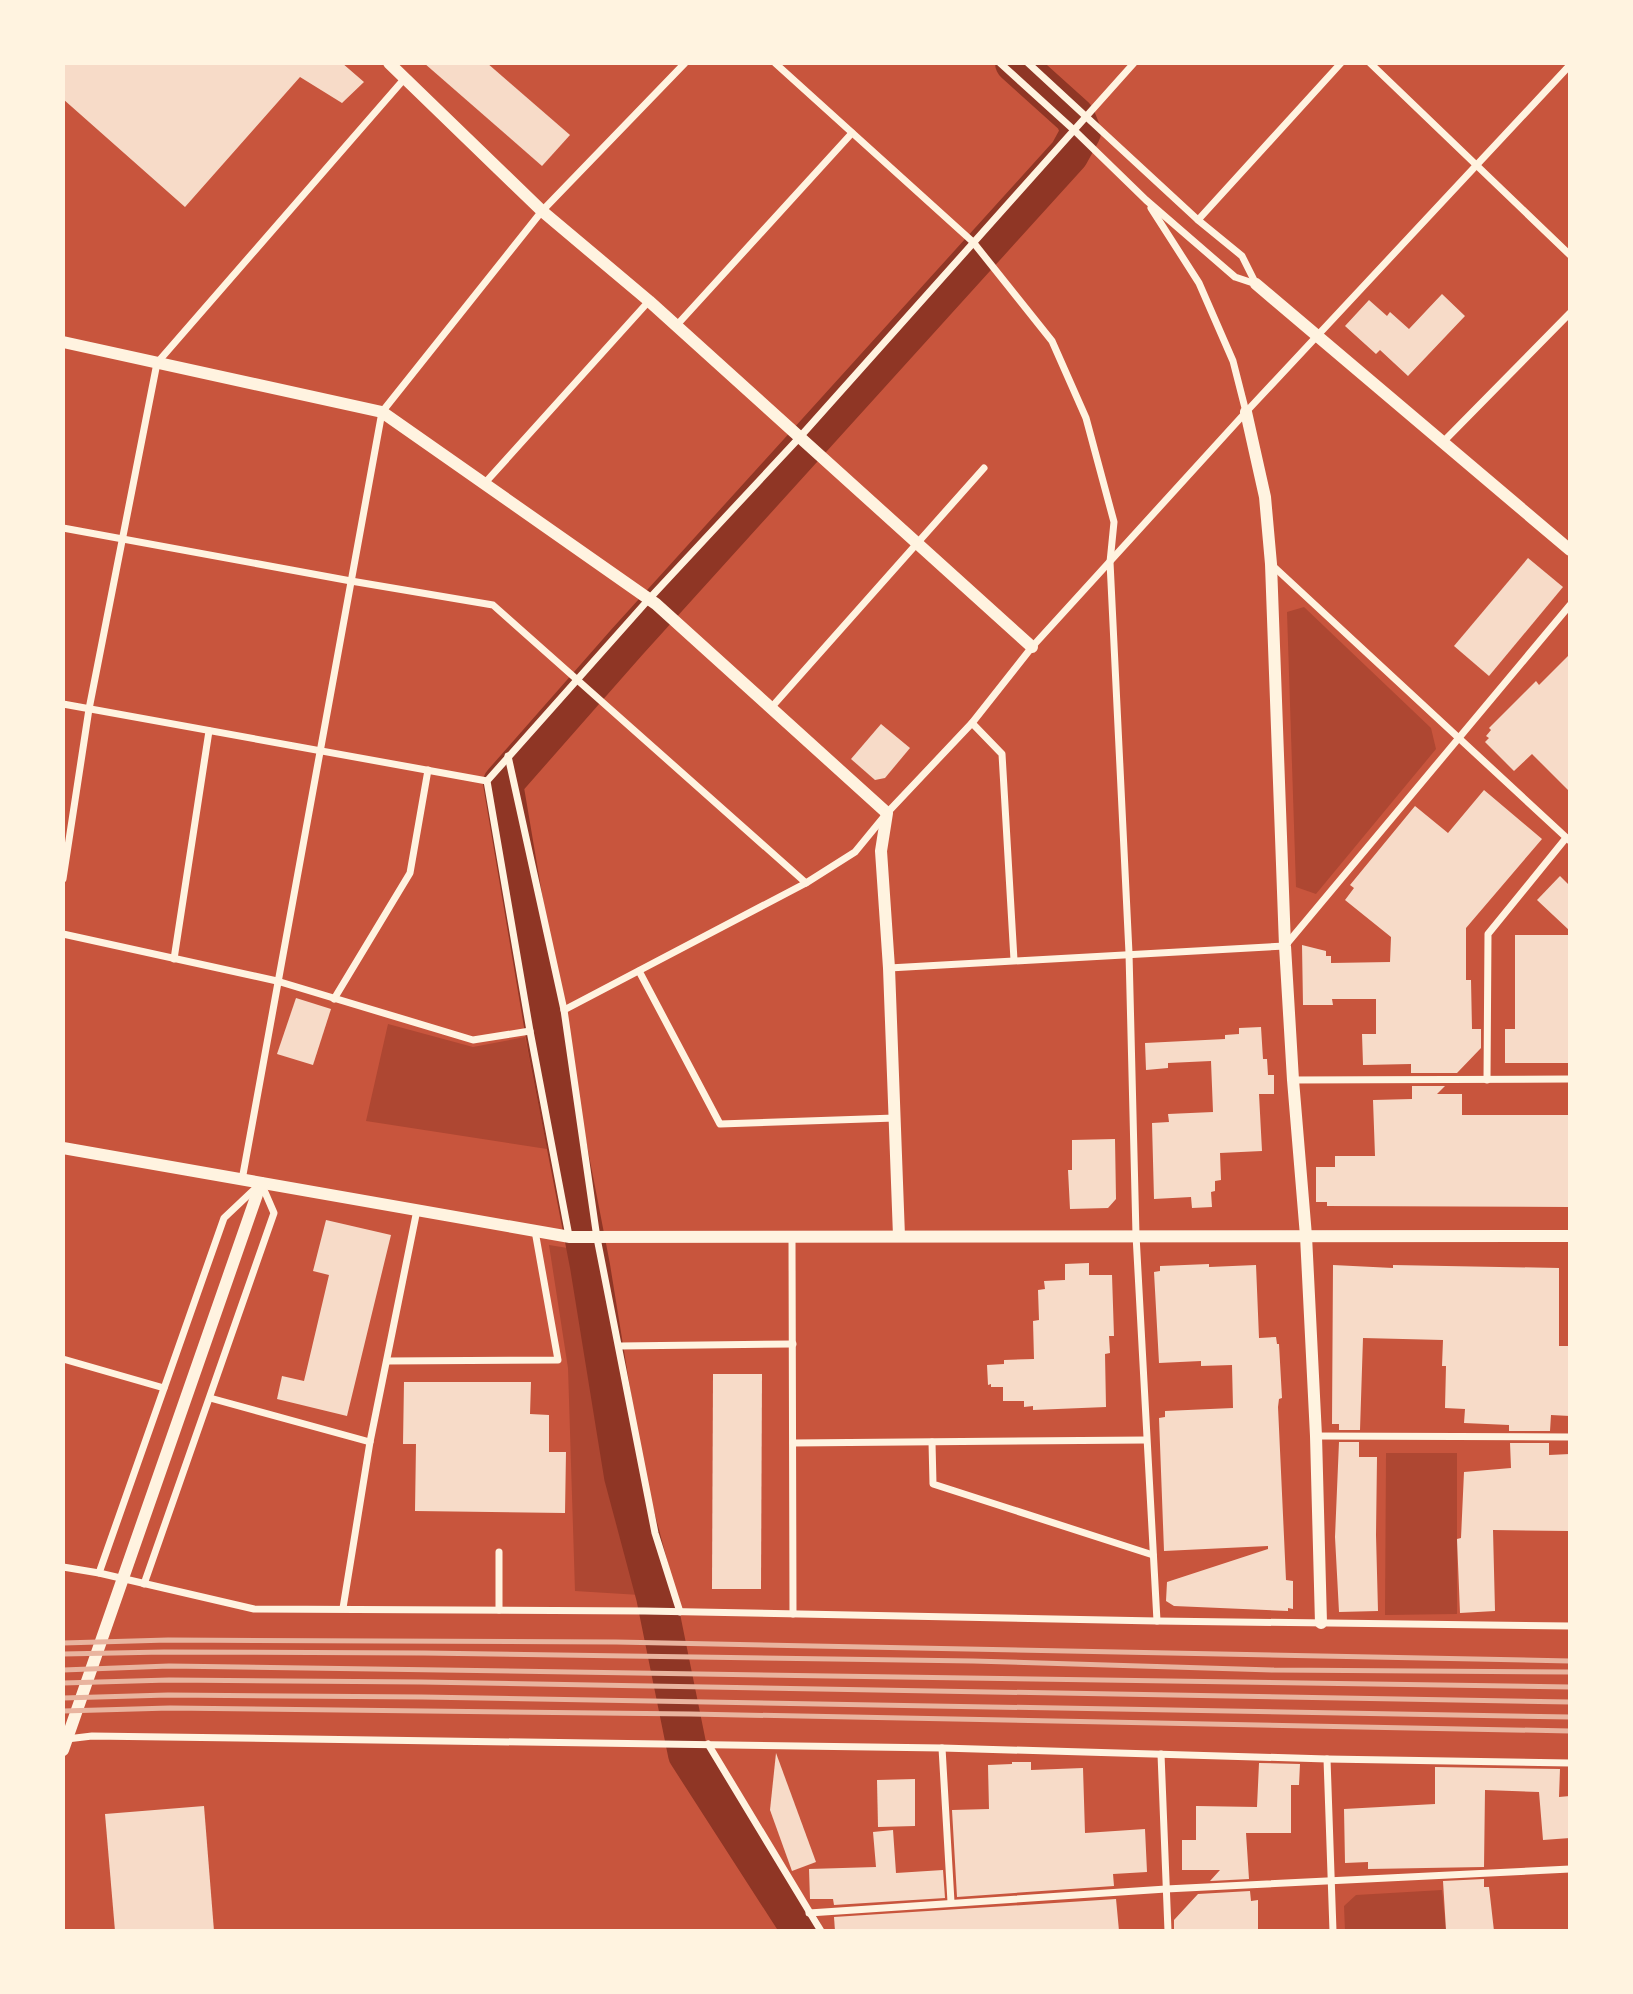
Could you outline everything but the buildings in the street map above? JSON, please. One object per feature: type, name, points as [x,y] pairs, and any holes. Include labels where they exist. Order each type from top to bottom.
[{"type":"street","points":[[389,63],[542,211],[649,301],[1032,647]]},
{"type":"street","points":[[242,1180],[382,412],[542,211],[685,63]]},
{"type":"street","points":[[775,63],[974,242],[1052,341],[1086,418],[1114,522],[1110,562],[1129,953],[1136,1236],[1157,1622]]},
{"type":"street","points":[[1000,63],[1075,130],[1146,200],[1236,277],[1256,284],[1570,550]]},
{"type":"street","points":[[1028,63],[1198,220],[1242,256],[1256,284]]},
{"type":"street","points":[[487,781],[800,438],[1134,63]]},
{"type":"street","points":[[1198,220],[1341,63]]},
{"type":"street","points":[[1370,63],[1570,255]]},
{"type":"street","points":[[564,1010],[806,883],[855,852],[887,813],[972,723],[1032,647],[1246,412],[1570,65]]},
{"type":"street","points":[[63,879],[89,709],[156,363],[405,78]]},
{"type":"street","points":[[676,326],[852,134]]},
{"type":"street","points":[[1146,200],[1199,283],[1233,361],[1265,497],[1285,946],[1306,1236],[1316,1436],[1321,1623]]},
{"type":"street","points":[[484,484],[649,301]]},
{"type":"street","points":[[1444,441],[1570,313]]},
{"type":"street","points":[[63,342],[382,412],[652,602],[887,813]]},
{"type":"street","points":[[770,710],[984,468]]},
{"type":"street","points":[[63,528],[493,605],[806,883]]},
{"type":"street","points":[[1270,564],[1568,839],[1488,934],[1487,1080]]},
{"type":"street","points":[[889,968],[1285,946],[1570,605]]},
{"type":"street","points":[[63,704],[487,781]]},
{"type":"street","points":[[972,723],[1002,754],[1014,960]]},
{"type":"street","points":[[174,958],[209,731]]},
{"type":"street","points":[[508,757],[564,1010],[596,1238],[620,1346],[655,1533],[679,1612]]},
{"type":"street","points":[[334,999],[410,873],[428,770]]},
{"type":"street","points":[[487,781],[569,1237]]},
{"type":"street","points":[[887,813],[881,850],[889,968],[899,1236]]},
{"type":"street","points":[[63,934],[277,981],[473,1040],[530,1031]]},
{"type":"street","points":[[639,971],[720,1124],[895,1118]]},
{"type":"street","points":[[1293,1080],[1570,1079]]},
{"type":"street","points":[[63,1148],[569,1237],[1570,1236]]},
{"type":"street","points":[[63,1749],[261,1183]]},
{"type":"street","points":[[99,1573],[223,1218],[261,1183]]},
{"type":"street","points":[[144,1584],[274,1213],[261,1183]]},
{"type":"street","points":[[343,1608],[370,1442],[417,1210]]},
{"type":"street","points":[[387,1361],[558,1360],[535,1231]]},
{"type":"street","points":[[792,1237],[793,1614]]},
{"type":"street","points":[[620,1346],[793,1344]]},
{"type":"street","points":[[63,1359],[164,1388]]},
{"type":"street","points":[[211,1398],[370,1442]]},
{"type":"street","points":[[1316,1436],[1570,1437]]},
{"type":"street","points":[[793,1443],[1146,1440]]},
{"type":"street","points":[[932,1442],[933,1484],[1153,1555]]},
{"type":"street","points":[[499,1552],[499,1610]]},
{"type":"street","points":[[63,1567],[254,1609],[645,1611],[1157,1622],[1570,1626]]},
{"type":"street","points":[[63,1740],[92,1736],[707,1744],[1570,1763]]},
{"type":"street","points":[[707,1744],[821,1931]]},
{"type":"street","points":[[942,1748],[951,1902]]},
{"type":"street","points":[[1161,1754],[1168,1931]]},
{"type":"street","points":[[1327,1759],[1333,1931]]},
{"type":"street","points":[[809,1913],[1167,1889],[1570,1870]]},
{"type":"shaded area","points":[[1304,607],[1431,728],[1436,749],[1316,894],[1296,887],[1287,612]]},
{"type":"shaded area","points":[[388,1024],[473,1047],[525,1037],[547,1149],[366,1121]]},
{"type":"shaded area","points":[[549,1245],[586,1251],[624,1476],[656,1596],[575,1591],[568,1368]]},
{"type":"shaded area","points":[[1386,1453],[1457,1453],[1457,1614],[1385,1615]]},
{"type":"shaded area","points":[[1442,1890],[1446,1930],[1460,1931],[1345,1931],[1344,1906],[1356,1895]]},
{"type":"waterway","points":[[802,1931],[688,1754],[656,1596],[624,1476],[590,1266],[548,1049],[503,783],[627,642],[1069,154],[1081,132],[1075,117],[1015,63]]},
{"type":"railway","points":[[63,1643],[168,1640],[616,1642],[1570,1661]]},
{"type":"railway","points":[[63,1654],[424,1653],[973,1661],[1274,1670],[1570,1672]]},
{"type":"railway","points":[[63,1670],[169,1666],[1570,1687]]},
{"type":"railway","points":[[63,1683],[169,1680],[422,1682],[1570,1702]]},
{"type":"railway","points":[[63,1698],[168,1695],[422,1697],[1570,1717]]},
{"type":"railway","points":[[63,1711],[170,1708],[691,1714],[1570,1731]]}]
